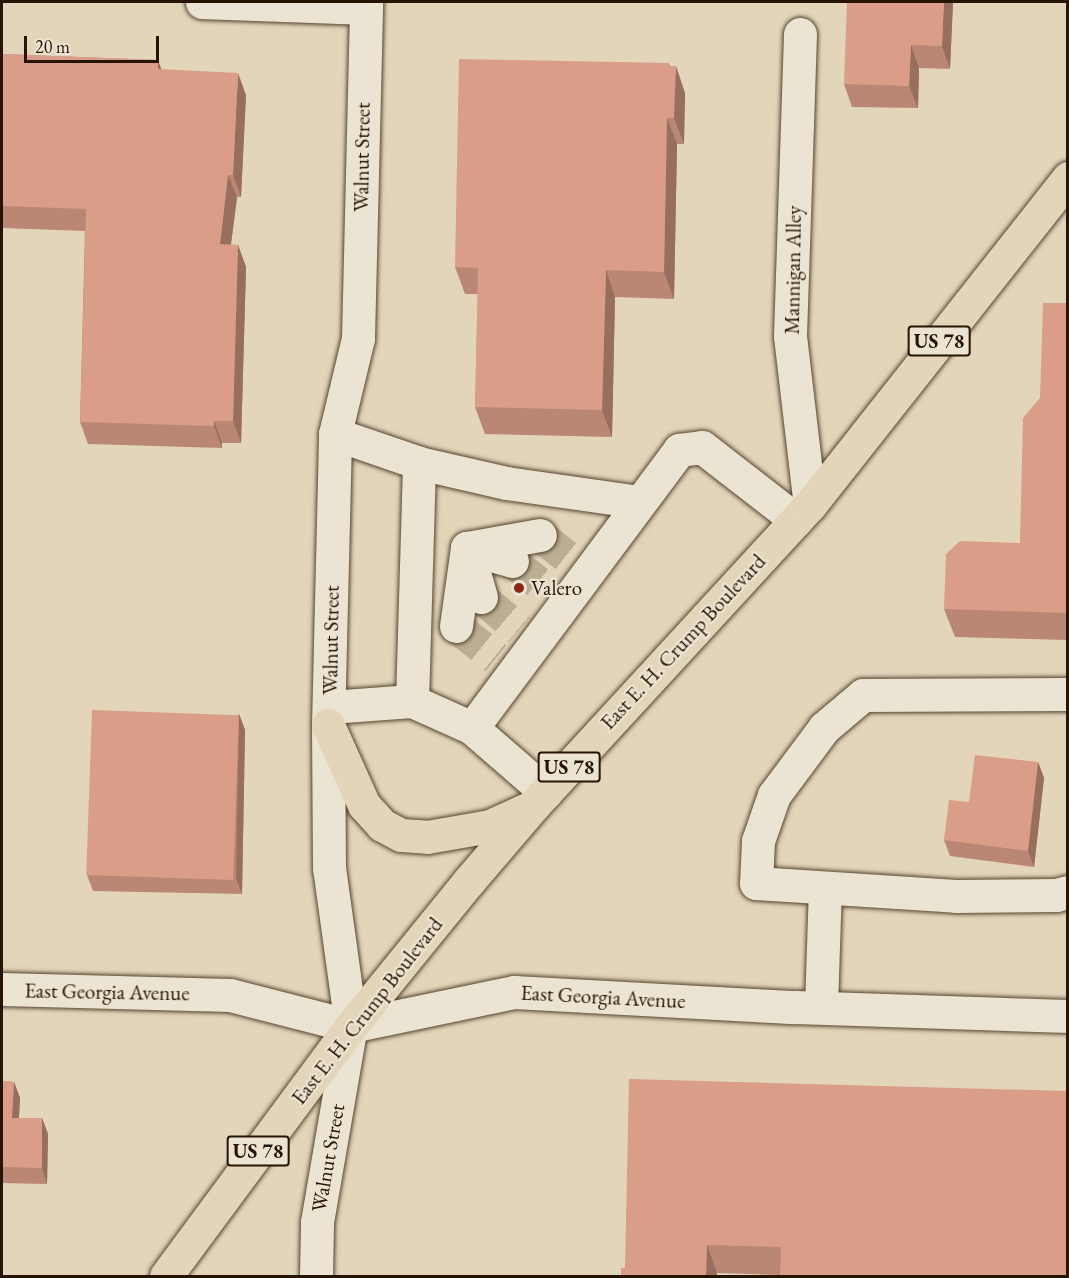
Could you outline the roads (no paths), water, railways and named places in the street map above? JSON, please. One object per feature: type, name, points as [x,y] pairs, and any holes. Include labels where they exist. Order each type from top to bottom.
[{"type":"main road","name":"East E. H. Crump Boulevard","points":[[166,1276],[351,1026],[540,798],[803,512],[1068,178]]},
{"type":"main road","points":[[329,716],[364,805],[381,825],[401,834],[427,837],[490,826],[540,798]]},
{"type":"street","points":[[202,2],[365,5]]},
{"type":"street","name":"Walnut Street","points":[[316,1276],[317,1222],[351,1026],[329,868],[329,716],[335,434],[358,338],[365,5]]},
{"type":"street","name":"Mannigan Alley","points":[[800,34],[790,336],[803,512]]},
{"type":"street","points":[[335,434],[418,463],[506,483],[640,501]]},
{"type":"street","points":[[472,728],[505,665],[527,635],[580,567],[640,501],[679,450],[702,447],[803,512]]},
{"type":"street","points":[[412,701],[418,463]]},
{"type":"street","points":[[467,548],[540,535]]},
{"type":"street","points":[[417,539],[467,548],[512,561]]},
{"type":"street","points":[[467,548],[481,597]]},
{"type":"street","points":[[456,626],[467,548]]},
{"type":"street","points":[[1068,694],[863,695],[824,728],[774,795],[758,841],[756,883],[956,896],[1056,895],[1068,892]]},
{"type":"street","points":[[329,716],[412,701],[472,728],[540,798]]},
{"type":"street","points":[[821,1007],[825,889]]},
{"type":"street","name":"East Georgia Avenue","points":[[2,989],[230,995],[351,1026],[514,992],[1068,1016]]},
{"type":"tunnel","points":[[540,535],[574,562]]},
{"type":"tunnel","points":[[512,561],[549,591]]},
{"type":"tunnel","points":[[481,597],[519,629]]},
{"type":"tunnel","points":[[456,626],[496,658]]},
{"type":"place","name":"Valero","points":[[519,588]]}]
